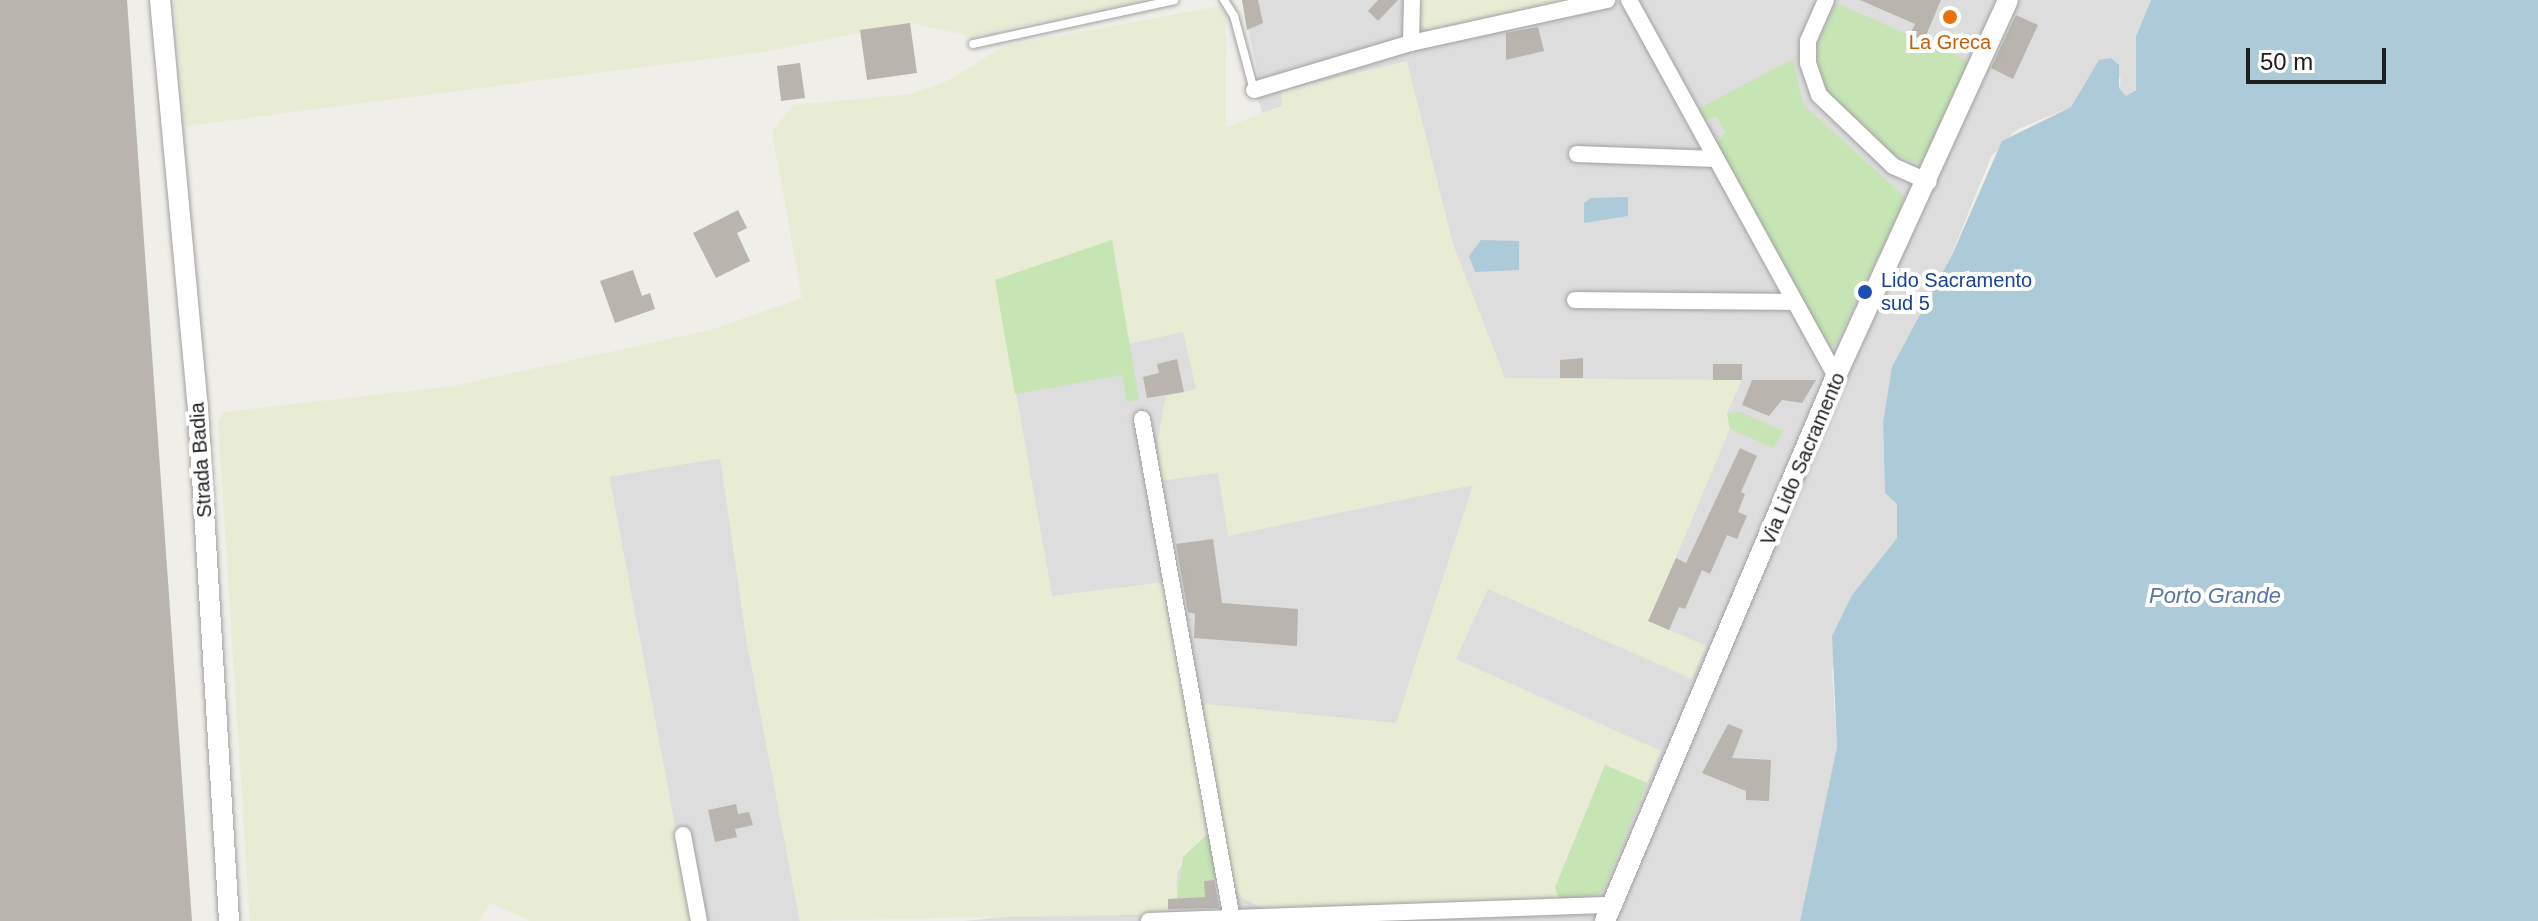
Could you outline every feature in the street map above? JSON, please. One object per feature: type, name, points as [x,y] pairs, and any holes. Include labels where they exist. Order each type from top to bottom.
[{"type":"street","name":"Strada Badia","points":[[160,0],[198,412],[229,921]]},
{"type":"street","points":[[1411,43],[1412,0]]},
{"type":"street","points":[[1254,90],[1411,43],[1607,0]]},
{"type":"street","points":[[1629,0],[1836,376]]},
{"type":"street","points":[[1826,0],[1808,41],[1808,63],[1819,95],[1893,166],[1929,182]]},
{"type":"street","name":"Via Lido Sacramento","points":[[1608,913],[1836,376],[1929,182],[2008,0]]},
{"type":"street","points":[[1577,154],[1715,159]]},
{"type":"street","points":[[1575,300],[1794,302]]},
{"type":"street","points":[[1142,419],[1232,919]]},
{"type":"street","points":[[683,835],[699,921]]},
{"type":"street","points":[[1149,921],[1608,913]]},
{"type":"lane","points":[[973,44],[1174,0]]},
{"type":"lane","points":[[1224,0],[1234,16],[1254,90]]},
{"type":"shaded area","points":[[1242,0],[2151,0],[2136,36],[2136,89],[2126,96],[2119,88],[2121,79],[2100,60],[2071,107],[2016,130],[1991,157],[1883,423],[1885,493],[1897,503],[1897,538],[1852,595],[1832,671],[1837,747],[1800,921],[965,921],[1004,917],[1052,596],[995,280],[1283,106],[1262,113],[1258,98],[1246,95],[1245,85],[1259,79]]},
{"type":"shaded area","points":[[721,458],[746,637],[800,921],[693,921],[609,476]]},
{"type":"green space","points":[[174,0],[1145,0],[971,36],[910,23],[769,51],[185,126]]},
{"type":"green space","points":[[1419,0],[1578,0],[1430,32],[1420,23]]},
{"type":"green space","points":[[1836,3],[1969,61],[1925,165],[1894,155],[1826,97],[1816,48]]},
{"type":"green space","points":[[1219,6],[1226,15],[1226,127],[1282,106],[1281,91],[1407,61],[1453,244],[1505,378],[1742,380],[1727,413],[1730,429],[1649,621],[1706,646],[1692,679],[1488,589],[1456,659],[1661,751],[1647,783],[1605,766],[1555,888],[1559,898],[1266,910],[1242,898],[1234,883],[1202,716],[1206,704],[1396,723],[1473,485],[1228,536],[1218,473],[1159,481],[1158,438],[1166,396],[1196,389],[1183,332],[1129,344],[1112,241],[996,280],[1052,596],[1165,582],[1212,830],[1177,872],[1177,898],[1168,899],[1168,914],[800,921],[746,637],[720,458],[609,477],[693,921],[530,921],[490,903],[479,921],[250,921],[218,422],[223,412],[453,386],[710,330],[802,298],[772,132],[793,105],[911,94],[947,81],[1005,46]]},
{"type":"green space","points":[[1793,59],[1803,104],[1906,198],[1835,346],[1827,346],[1716,144],[1725,132],[1717,117],[1704,120],[1698,109]]},
{"type":"green space","points":[[1112,240],[1139,400],[1127,402],[1122,375],[1015,394],[995,280]]},
{"type":"green space","points":[[1740,412],[1783,431],[1774,448],[1730,429],[1727,413]]},
{"type":"green space","points":[[1605,765],[1647,783],[1603,891],[1585,899],[1559,898],[1555,888]]},
{"type":"green space","points":[[1212,830],[1219,880],[1204,881],[1205,897],[1177,898],[1183,857]]},
{"type":"water","name":"Porto Grande","points":[[2151,0],[2538,0],[2538,921],[1800,921],[1837,747],[1832,636],[1852,595],[1897,538],[1897,504],[1885,493],[1883,423],[1892,367],[1952,255],[2002,141],[2071,107],[2099,60],[2111,58],[2119,65],[2119,88],[2126,96],[2136,90],[2136,36]]},
{"type":"water","points":[[1628,197],[1628,216],[1584,223],[1584,203],[1591,198]]},
{"type":"water","points":[[1481,240],[1519,241],[1519,270],[1475,272],[1469,256]]},
{"type":"building","points":[[0,0],[127,0],[192,921],[0,921]]},
{"type":"building","points":[[1242,0],[1258,0],[1263,23],[1247,30]]},
{"type":"building","points":[[1378,0],[1398,0],[1378,21],[1368,11]]},
{"type":"building","points":[[1860,0],[1941,0],[1924,40],[1910,34],[1915,24]]},
{"type":"building","points":[[2016,15],[2038,25],[2013,79],[1991,68]]},
{"type":"building","points":[[910,23],[917,73],[867,80],[860,30]]},
{"type":"building","points":[[1538,27],[1544,51],[1506,60],[1506,33]]},
{"type":"building","points":[[800,63],[805,98],[781,101],[777,66]]},
{"type":"building","points":[[738,210],[747,228],[737,233],[750,261],[716,278],[693,233]]},
{"type":"building","points":[[633,270],[642,296],[650,293],[655,309],[615,323],[600,281]]},
{"type":"building","points":[[1583,358],[1583,378],[1560,378],[1560,360]]},
{"type":"building","points":[[1177,359],[1184,392],[1147,398],[1143,377],[1159,373],[1157,364]]},
{"type":"building","points":[[1713,364],[1742,364],[1742,380],[1713,380]]},
{"type":"building","points":[[1752,380],[1816,380],[1802,403],[1782,400],[1769,416],[1742,405]]},
{"type":"building","points":[[1740,448],[1757,456],[1741,492],[1745,494],[1738,512],[1747,516],[1737,539],[1727,535],[1710,574],[1702,570],[1685,609],[1679,607],[1669,630],[1648,621],[1676,558],[1686,563]]},
{"type":"building","points":[[1213,539],[1222,603],[1298,609],[1297,646],[1194,638],[1195,614],[1188,612],[1176,544]]},
{"type":"building","points":[[1728,724],[1743,730],[1732,758],[1771,760],[1769,801],[1746,800],[1746,791],[1702,773]]},
{"type":"building","points":[[736,804],[738,814],[749,812],[753,825],[735,829],[737,837],[715,842],[708,810]]},
{"type":"building","points":[[1214,880],[1219,908],[1168,909],[1168,899],[1205,897],[1204,881]]},
{"type":"place","name":"La Greca","points":[[1950,17]]},
{"type":"place","name":"Lido Sacramento sud 5","points":[[1865,292]]}]
